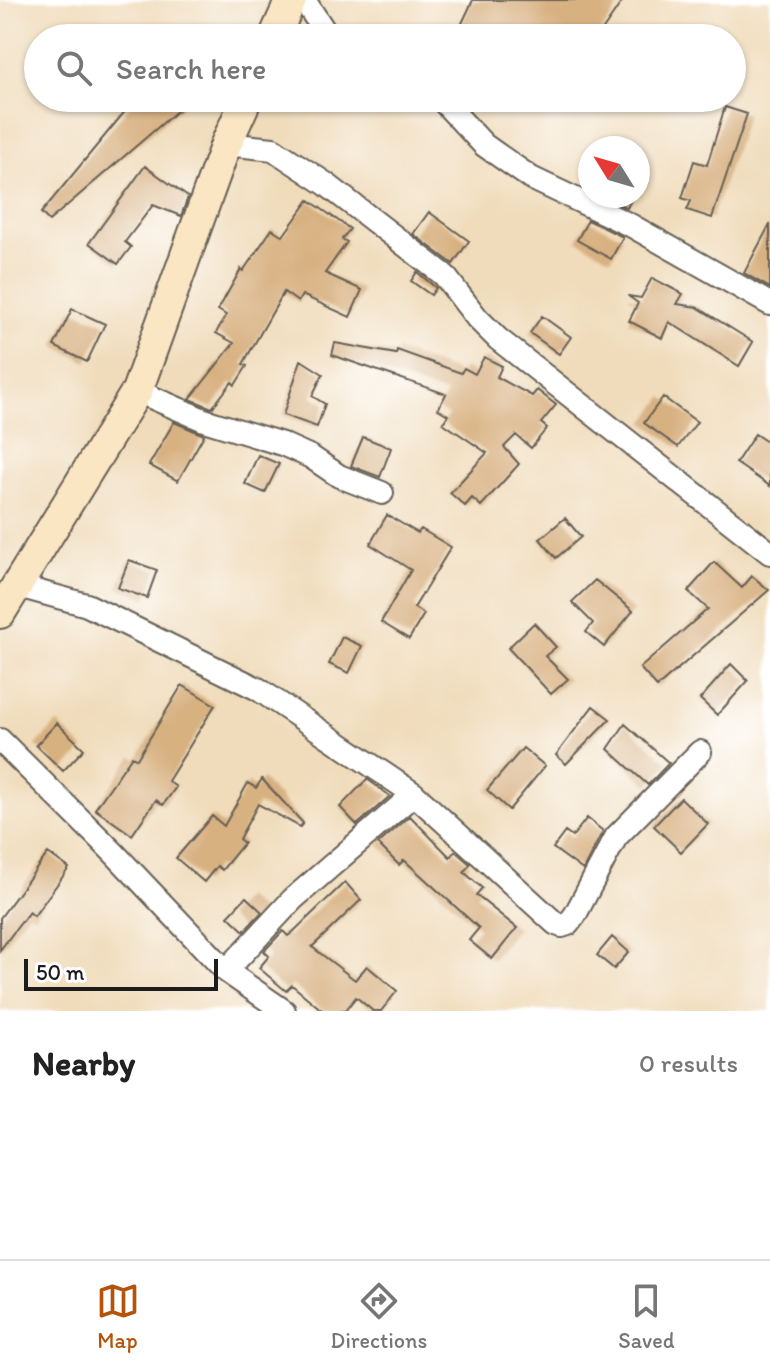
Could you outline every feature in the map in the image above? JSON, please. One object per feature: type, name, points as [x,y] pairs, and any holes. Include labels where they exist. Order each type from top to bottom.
[{"type":"street","points":[[280,24],[291,0]]},
{"type":"street","points":[[304,0],[320,24]]},
{"type":"street","points":[[0,613],[137,391],[226,144],[241,112]]},
{"type":"street","points":[[453,112],[484,145],[531,178],[632,226],[770,304]]},
{"type":"street","points":[[226,144],[273,149],[326,184],[444,275],[477,318],[498,339],[770,553]]},
{"type":"street","points":[[137,391],[204,420],[282,444],[311,457],[339,476],[382,493]]},
{"type":"street","points":[[18,586],[87,605],[258,689],[414,794],[556,924],[562,926],[575,915],[616,837],[700,752]]},
{"type":"street","points":[[0,740],[114,853],[226,971],[284,1011]]},
{"type":"street","points":[[226,971],[293,899],[414,794]]},
{"type":"building","points":[[473,0],[623,0],[607,24],[462,24]]},
{"type":"building","points":[[124,112],[176,112],[49,221],[41,213]]},
{"type":"building","points":[[723,112],[747,114],[712,218],[687,210],[691,201],[682,198],[694,161],[707,165]]},
{"type":"building","points":[[145,166],[188,197],[181,216],[153,205],[125,242],[131,247],[118,264],[89,243]]},
{"type":"building","points":[[309,200],[350,229],[342,239],[347,242],[325,273],[362,290],[350,317],[302,295],[298,302],[284,292],[243,364],[247,366],[235,385],[232,382],[212,408],[190,399],[234,343],[216,333],[226,315],[218,310],[241,269],[243,271],[272,229],[283,236]]},
{"type":"building","points":[[429,212],[469,241],[453,264],[413,234]]},
{"type":"building","points":[[588,220],[623,237],[611,259],[577,240]]},
{"type":"building","points":[[770,224],[770,288],[744,273]]},
{"type":"building","points":[[417,272],[436,288],[431,295],[411,281]]},
{"type":"building","points":[[652,278],[683,294],[677,304],[697,307],[753,342],[739,366],[669,322],[662,338],[629,321],[638,303],[628,296],[641,298]]},
{"type":"building","points":[[72,309],[105,324],[87,362],[54,346]]},
{"type":"building","points":[[542,316],[571,337],[559,354],[530,333]]},
{"type":"building","points":[[335,343],[396,354],[397,350],[461,373],[464,368],[475,374],[484,357],[502,366],[497,377],[532,396],[537,390],[556,405],[541,423],[547,428],[531,448],[516,435],[504,447],[519,464],[510,474],[481,506],[472,498],[465,506],[450,493],[487,453],[443,423],[448,415],[438,409],[446,394],[332,355]]},
{"type":"building","points":[[301,360],[323,374],[312,396],[325,404],[317,427],[283,415]]},
{"type":"building","points":[[663,397],[697,422],[678,447],[644,423]]},
{"type":"building","points":[[174,422],[204,435],[178,481],[149,465]]},
{"type":"building","points":[[755,434],[770,444],[770,486],[736,463]]},
{"type":"building","points":[[363,437],[391,448],[380,477],[351,466]]},
{"type":"building","points":[[258,455],[279,464],[265,493],[245,484]]},
{"type":"building","points":[[387,515],[418,533],[421,529],[451,547],[414,608],[424,614],[409,639],[381,622],[411,570],[370,544]]},
{"type":"building","points":[[565,518],[581,537],[556,558],[540,539]]},
{"type":"building","points":[[129,560],[157,570],[147,598],[118,588]]},
{"type":"building","points":[[714,562],[742,588],[752,576],[769,590],[657,687],[640,668],[708,609],[688,591]]},
{"type":"building","points":[[595,580],[633,611],[604,647],[586,632],[593,623],[572,602]]},
{"type":"building","points":[[534,623],[556,647],[545,656],[568,679],[551,694],[508,648]]},
{"type":"building","points":[[342,637],[362,646],[349,673],[329,664]]},
{"type":"building","points":[[731,664],[748,681],[717,715],[700,699]]},
{"type":"building","points":[[182,685],[215,705],[168,781],[176,787],[163,805],[156,800],[132,835],[95,809],[132,756],[137,759]]},
{"type":"building","points":[[593,706],[610,719],[566,764],[556,755]]},
{"type":"building","points":[[57,723],[84,749],[63,771],[36,745]]},
{"type":"building","points":[[625,724],[669,763],[648,785],[608,749]]},
{"type":"building","points":[[523,748],[545,766],[509,810],[487,790]]},
{"type":"building","points":[[262,779],[303,823],[300,827],[258,804],[239,839],[244,843],[222,870],[217,866],[204,882],[176,858],[212,816],[224,826],[248,783],[256,788]]},
{"type":"building","points":[[367,779],[390,796],[357,825],[340,807]]},
{"type":"building","points":[[681,798],[708,824],[681,852],[654,826]]},
{"type":"building","points":[[410,816],[450,857],[455,851],[470,864],[464,872],[482,888],[476,895],[517,928],[492,959],[469,940],[479,928],[404,860],[399,865],[378,844]]},
{"type":"building","points":[[587,818],[603,831],[583,870],[553,848],[565,832],[572,837]]},
{"type":"building","points":[[48,853],[69,868],[34,916],[29,912],[0,950],[0,918]]},
{"type":"building","points":[[345,882],[361,900],[312,947],[355,980],[367,966],[397,991],[381,1011],[373,1011],[356,997],[345,1011],[323,1011],[292,985],[286,991],[259,968],[269,956],[264,951],[283,931],[288,936]]},
{"type":"building","points":[[246,897],[262,912],[244,931],[228,916]]},
{"type":"building","points":[[612,937],[629,952],[614,969],[597,955]]}]
